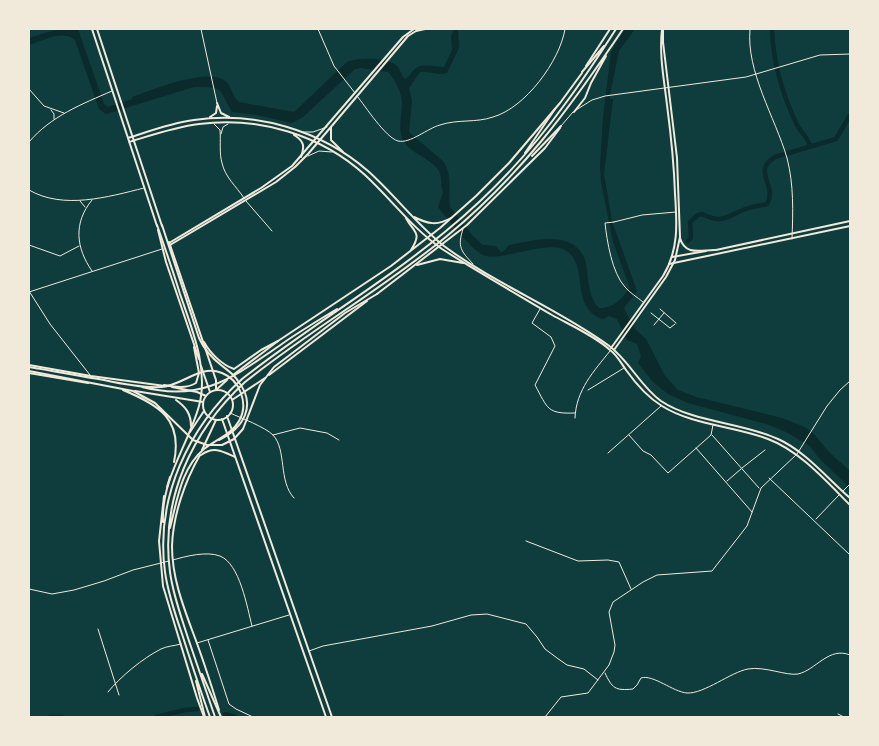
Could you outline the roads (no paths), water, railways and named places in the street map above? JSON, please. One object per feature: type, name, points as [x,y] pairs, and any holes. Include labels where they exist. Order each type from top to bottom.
[{"type":"main road","points":[[92,29],[194,334],[202,378],[199,405],[173,467]]},
{"type":"main road","points":[[97,29],[132,137],[216,380],[216,390]]},
{"type":"main road","points":[[319,139],[383,60],[404,38],[412,30],[425,29]]},
{"type":"main road","points":[[519,161],[610,29]]},
{"type":"main road","points":[[172,479],[190,443],[207,416],[228,392],[264,362],[446,231],[519,161],[565,105],[616,29]]},
{"type":"main road","points":[[574,112],[585,98],[590,82],[622,29]]},
{"type":"main road","points":[[612,350],[662,284],[674,263],[680,237],[677,158],[663,29]]},
{"type":"main road","points":[[612,350],[623,331],[663,276],[672,257],[676,236],[674,162],[660,47],[663,29]]},
{"type":"main road","points":[[169,244],[245,200],[303,157],[331,127],[404,38]]},
{"type":"main road","points":[[582,72],[608,42]]},
{"type":"main road","points":[[523,164],[569,108],[612,45]]},
{"type":"main road","points":[[217,103],[222,114],[236,118]]},
{"type":"main road","points":[[207,119],[216,113],[217,103]]},
{"type":"main road","points":[[216,390],[226,392],[232,400],[230,413],[222,419],[216,420],[209,417],[204,411],[203,402],[210,392],[216,390],[242,367],[347,296],[432,235],[500,173],[555,108]]},
{"type":"main road","points":[[128,138],[176,124],[207,119],[236,118],[270,122],[319,139],[343,152],[370,172],[443,245],[612,350],[648,390],[666,404],[682,411],[770,435],[786,442],[850,498]]},
{"type":"main road","points":[[129,142],[177,128],[198,124],[231,122],[265,126],[290,132],[316,142],[364,174],[404,216],[440,247],[612,350],[642,390],[662,406],[680,415],[768,439],[785,447],[850,505]]},
{"type":"main road","points":[[215,717],[173,586],[169,559],[169,533],[172,508],[178,481],[187,458],[210,420],[231,395],[266,366],[442,240],[482,205],[561,126]]},
{"type":"main road","points":[[232,400],[262,380],[468,225],[545,148],[561,126]]},
{"type":"main road","points":[[331,127],[331,140],[343,152]]},
{"type":"main road","points":[[290,132],[302,140],[303,157]]},
{"type":"main road","points":[[404,216],[416,233],[416,242],[410,252]]},
{"type":"main road","points":[[412,216],[424,222],[434,224],[441,224],[451,218]]},
{"type":"main road","points":[[672,257],[716,250],[850,221]]},
{"type":"main road","points":[[157,225],[162,249],[210,392]]},
{"type":"main road","points":[[162,225],[165,239],[199,338],[209,354],[239,382],[246,398],[246,415],[239,427],[229,435],[213,443]]},
{"type":"main road","points":[[669,264],[850,226]]},
{"type":"main road","points":[[680,237],[683,246],[689,250],[716,250]]},
{"type":"main road","points":[[417,264],[440,259],[465,263]]},
{"type":"main road","points":[[29,372],[133,391],[155,403],[193,440],[207,446],[217,446],[234,439],[243,429],[258,390],[274,367],[345,313],[377,294]]},
{"type":"main road","points":[[29,366],[164,391],[198,390],[224,381],[302,329],[349,301]]},
{"type":"main road","points":[[345,313],[357,301]]},
{"type":"main road","points":[[199,331],[212,353],[234,369],[261,350],[278,342]]},
{"type":"main road","points":[[29,366],[91,376],[186,387],[198,381],[199,371],[192,338]]},
{"type":"main road","points":[[133,385],[167,387],[208,370],[230,377],[242,396],[243,412],[237,424],[227,434],[196,456],[190,465],[182,482],[169,533]]},
{"type":"main road","points":[[29,372],[203,402]]},
{"type":"main road","points":[[164,385],[206,396]]},
{"type":"main road","points":[[116,387],[153,405],[169,418],[173,424],[177,440],[172,479],[163,514],[164,559],[168,587],[205,717]]},
{"type":"main road","points":[[174,398],[189,412],[191,430]]},
{"type":"main road","points":[[204,411],[191,430],[168,481],[162,505],[159,541],[163,586],[192,682],[205,717]]},
{"type":"main road","points":[[227,416],[332,717]]},
{"type":"main road","points":[[222,419],[326,717]]},
{"type":"main road","points":[[216,420],[182,497],[176,518],[172,545],[175,577],[181,603],[221,717]]},
{"type":"main road","points":[[199,456],[206,451],[215,449],[235,458]]},
{"type":"main road","points":[[198,665],[221,717]]},
{"type":"main road","points":[[192,667],[210,717]]},
{"type":"street","points":[[200,29],[217,103]]},
{"type":"street","points":[[318,29],[337,70],[344,80],[390,136],[398,141],[415,137],[433,127],[449,122],[494,117],[517,105],[528,95],[552,62],[562,42],[564,29]]},
{"type":"street","points":[[750,29],[751,51],[756,74],[787,158],[792,188],[792,239]]},
{"type":"street","points":[[561,126],[574,112],[589,102],[605,96],[756,74],[824,54],[850,54]]},
{"type":"street","points":[[29,89],[39,101],[51,109],[64,113]]},
{"type":"street","points":[[29,142],[53,120],[64,113],[112,91]]},
{"type":"street","points":[[51,109],[54,114],[53,120]]},
{"type":"street","points":[[231,122],[223,127],[221,138],[221,159],[224,169],[245,200],[272,231]]},
{"type":"street","points":[[198,124],[216,125],[221,138]]},
{"type":"street","points":[[301,132],[313,132],[327,127]]},
{"type":"street","points":[[303,157],[319,151],[333,152]]},
{"type":"street","points":[[29,190],[40,196],[53,199],[80,200],[144,188]]},
{"type":"street","points":[[84,210],[93,199]]},
{"type":"street","points":[[80,200],[84,204],[84,210],[79,228],[79,246],[83,257],[93,272]]},
{"type":"street","points":[[644,302],[625,288],[621,282],[610,252],[605,223],[642,215],[676,212]]},
{"type":"street","points":[[463,229],[459,244],[461,252],[473,265]]},
{"type":"street","points":[[29,244],[60,256],[79,246]]},
{"type":"street","points":[[91,376],[50,324],[29,292],[162,249]]},
{"type":"street","points":[[540,308],[532,323],[551,337],[555,346],[535,385],[548,408],[553,412],[576,413]]},
{"type":"street","points":[[651,313],[670,328],[675,324],[660,309]]},
{"type":"street","points":[[654,325],[665,313]]},
{"type":"street","points":[[575,418],[577,401],[583,387],[612,350]]},
{"type":"street","points":[[588,390],[624,368]]},
{"type":"street","points":[[545,717],[560,698],[566,695],[588,693],[611,662],[615,650],[610,607],[614,601],[660,575],[712,571],[746,528],[760,489],[769,478],[799,452],[812,428],[831,401],[850,382]]},
{"type":"street","points":[[608,453],[662,406]]},
{"type":"street","points":[[230,413],[273,435],[281,453],[284,476],[294,498]]},
{"type":"street","points":[[629,435],[643,451],[651,455],[668,473],[711,434],[714,424]]},
{"type":"street","points":[[273,435],[300,428],[327,433],[339,440]]},
{"type":"street","points":[[711,434],[760,489]]},
{"type":"street","points":[[696,448],[753,512]]},
{"type":"street","points":[[726,482],[765,450]]},
{"type":"street","points":[[769,478],[850,555]]},
{"type":"street","points":[[843,492],[850,484]]},
{"type":"street","points":[[815,520],[840,495]]},
{"type":"street","points":[[526,541],[578,561],[608,560],[619,562],[631,590]]},
{"type":"street","points":[[29,589],[52,594],[74,590],[156,564],[181,558],[214,555],[226,560],[235,571],[252,626]]},
{"type":"street","points":[[309,651],[323,646],[432,626],[468,615],[484,614],[526,624],[545,649],[566,664],[584,669],[599,680]]},
{"type":"street","points":[[196,643],[290,615]]},
{"type":"street","points":[[98,629],[119,695]]},
{"type":"street","points":[[208,639],[229,704],[236,710],[253,717]]},
{"type":"street","points":[[108,692],[115,683],[154,654],[162,649],[182,644]]},
{"type":"street","points":[[604,672],[614,688],[633,689],[641,678],[644,677],[658,681],[677,691],[691,693],[747,669],[771,669],[795,674],[805,671],[827,656],[844,653],[850,655]]},
{"type":"street","points":[[838,714],[844,717]]},
{"type":"water","points":[[58,29],[78,29],[104,104],[108,107],[178,81],[191,78],[215,77],[227,82],[239,102],[294,112],[347,62],[352,60],[380,59],[393,63],[405,79],[414,69],[419,67],[426,65],[444,67],[452,50],[451,36],[454,29],[458,29],[459,48],[447,73],[420,72],[409,88],[412,101],[409,131],[443,161],[449,177],[450,207],[473,236],[483,245],[496,246],[501,252],[509,245],[539,240],[550,239],[570,243],[578,248],[584,257],[594,302],[599,308],[604,308],[613,305],[621,299],[630,288],[613,242],[601,182],[600,166],[603,117],[611,52],[625,29],[635,29],[619,51],[610,95],[610,99],[613,99],[604,174],[612,221],[637,291],[624,308],[635,329],[646,339],[665,376],[678,390],[696,397],[782,418],[805,427],[850,471],[850,488],[818,457],[810,446],[786,432],[766,424],[688,403],[668,394],[653,382],[638,363],[641,356],[637,344],[627,340],[617,319],[609,316],[603,319],[592,313],[586,305],[582,296],[577,266],[573,257],[565,250],[548,247],[504,255],[486,256],[474,249],[438,207],[443,192],[439,171],[433,164],[413,151],[402,138],[400,125],[402,99],[398,86],[388,72],[361,68],[355,69],[303,117],[292,123],[257,115],[232,112],[219,90],[204,87],[194,87],[106,114],[99,109],[75,40],[70,37],[59,36],[29,45],[29,38]]},
{"type":"waterway","points":[[772,29],[776,66],[786,100],[796,123],[810,146]]},
{"type":"waterway","points":[[688,241],[691,238],[690,222],[698,215],[702,214],[719,219],[767,204],[770,191],[765,168],[768,162],[775,157],[836,139],[850,115]]},
{"type":"waterway","points":[[156,717],[197,709]]},
{"type":"waterway","points":[[225,714],[235,717]]},
{"type":"waterway","points":[[50,717],[62,717]]}]
